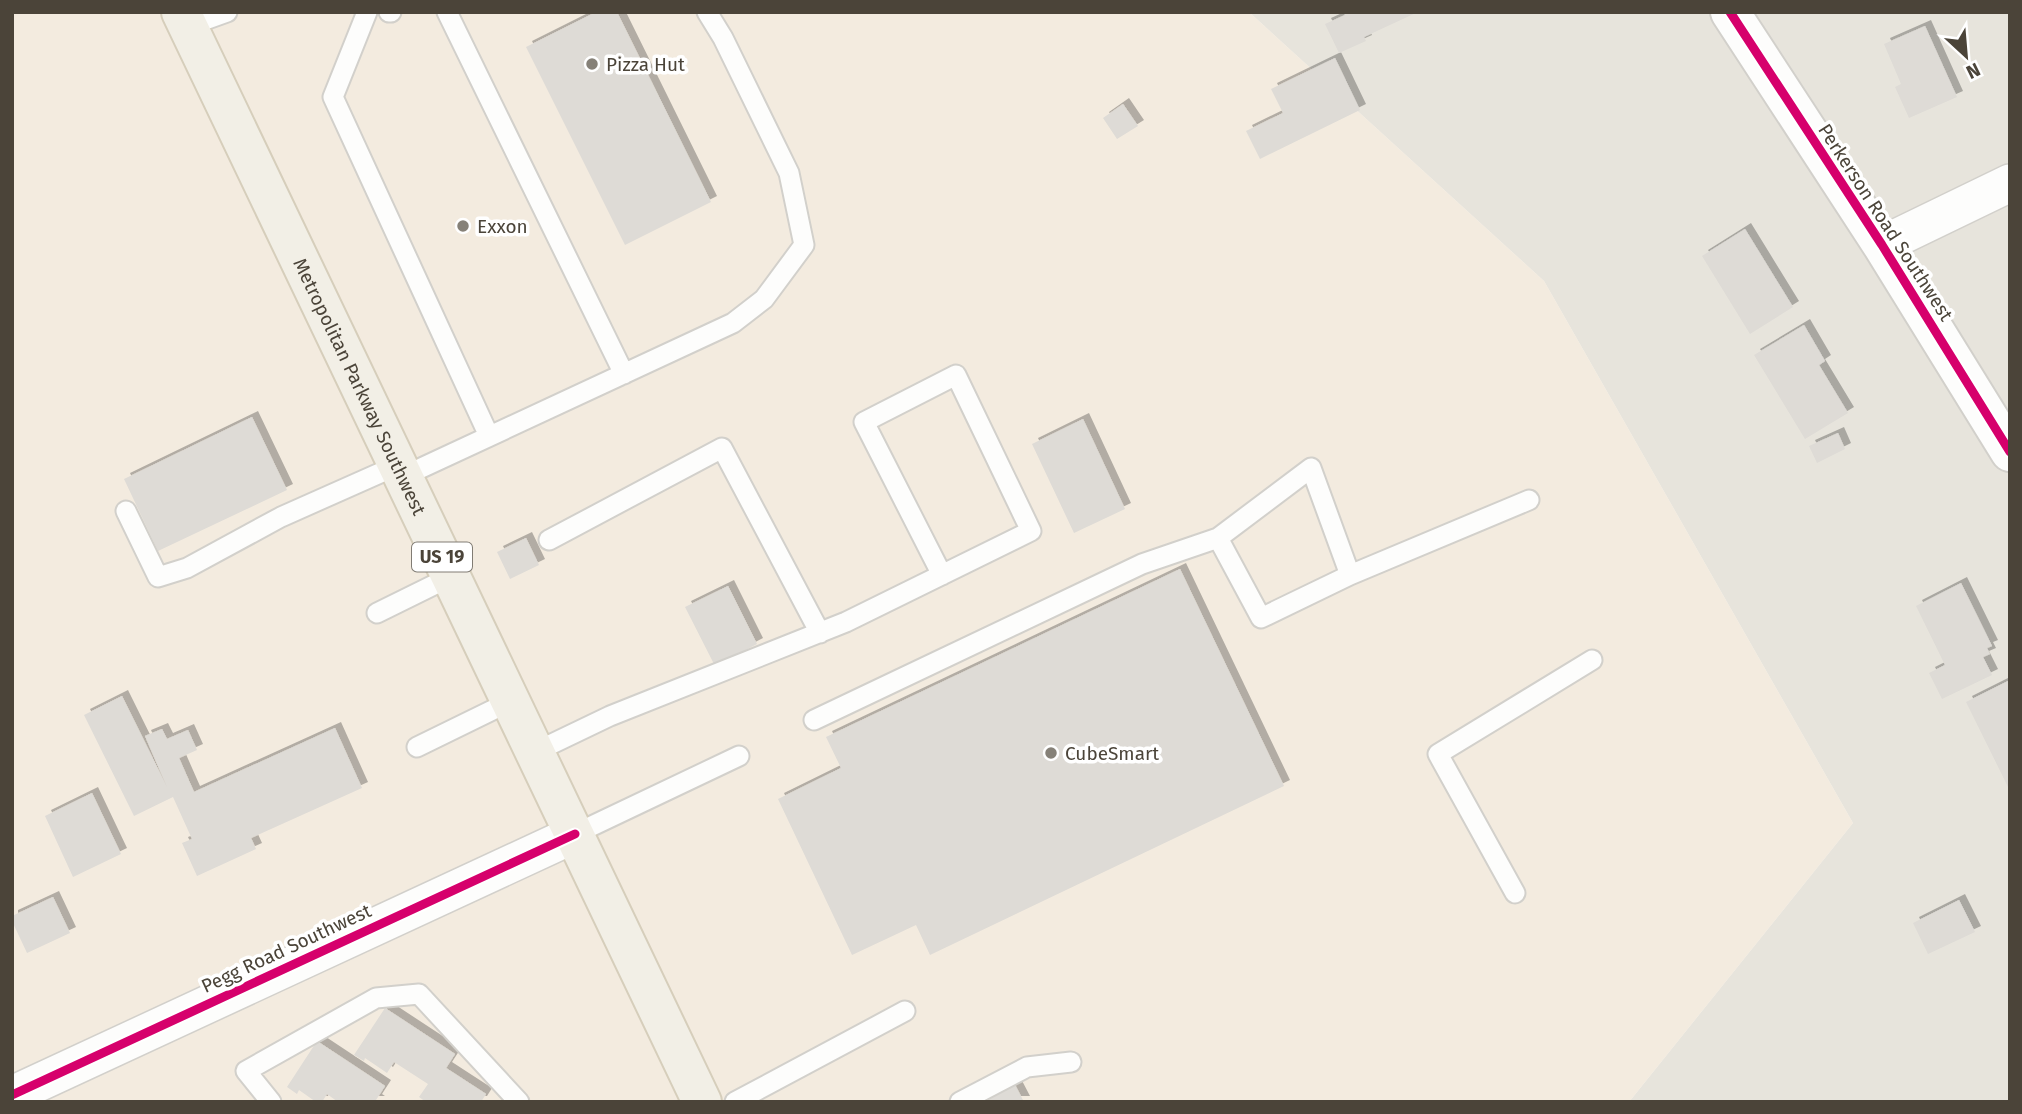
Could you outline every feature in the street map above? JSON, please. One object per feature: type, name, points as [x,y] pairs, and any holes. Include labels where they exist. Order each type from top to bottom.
[{"type":"main road","name":"Metropolitan Parkway Southwest","points":[[184,19],[702,1102]]},
{"type":"street","name":"Perkerson Road Southwest","points":[[1730,12],[1882,245],[2010,452]]},
{"type":"street","points":[[1882,245],[2010,183]]},
{"type":"street","name":"Pegg Road Southwest","points":[[12,1095],[575,834]]},
{"type":"lane","points":[[184,19],[227,12]]},
{"type":"lane","points":[[366,12],[333,97],[489,436]]},
{"type":"lane","points":[[447,12],[624,374]]},
{"type":"lane","points":[[126,511],[158,577],[187,568],[281,517],[489,436],[624,374],[733,323],[764,299],[804,245],[789,173],[723,38],[707,12]]},
{"type":"lane","points":[[536,752],[610,716],[820,633],[942,575],[1031,531],[956,375],[864,422],[942,575]]},
{"type":"lane","points":[[550,540],[722,449],[820,633]]},
{"type":"lane","points":[[814,720],[1142,564],[1218,538],[1311,468],[1350,575]]},
{"type":"lane","points":[[1218,538],[1261,618],[1350,575],[1529,500]]},
{"type":"lane","points":[[377,613],[452,576]]},
{"type":"lane","points":[[1515,892],[1438,754],[1592,660]]},
{"type":"lane","points":[[417,747],[511,701]]},
{"type":"lane","points":[[575,834],[739,756]]},
{"type":"lane","points":[[271,1102],[246,1071],[376,998],[419,994],[519,1102]]},
{"type":"lane","points":[[735,1102],[905,1011]]},
{"type":"lane","points":[[960,1102],[1027,1067],[1071,1062]]},
{"type":"shaded area","points":[[12,12],[1249,12],[1544,281],[1853,823],[1629,1102],[12,1102]]},
{"type":"shaded area","points":[[1249,12],[2010,12],[2010,1102],[1629,1102],[1853,823],[1544,281]]},
{"type":"building","points":[[596,12],[617,12],[711,202],[625,245],[526,47]]},
{"type":"building","points":[[1344,12],[1418,12],[1364,37],[1366,41],[1339,53],[1325,24],[1345,15]]},
{"type":"building","points":[[1925,26],[1957,97],[1909,118],[1895,87],[1901,84],[1884,44]]},
{"type":"building","points":[[1335,58],[1360,110],[1260,159],[1246,131],[1283,113],[1271,89]]},
{"type":"building","points":[[1123,104],[1138,126],[1117,139],[1103,118]]},
{"type":"building","points":[[1745,229],[1793,307],[1750,334],[1702,256]]},
{"type":"building","points":[[1804,325],[1825,361],[1819,365],[1848,413],[1805,439],[1754,355]]},
{"type":"building","points":[[252,417],[287,490],[158,551],[124,479]]},
{"type":"building","points":[[1083,419],[1125,509],[1074,533],[1032,444]]},
{"type":"building","points":[[1838,433],[1845,449],[1817,463],[1809,446]]},
{"type":"building","points":[[526,538],[539,565],[510,579],[497,552]]},
{"type":"building","name":"CubeSmart","points":[[1180,569],[1284,786],[930,955],[916,925],[852,955],[778,799],[841,768],[826,737]]},
{"type":"building","points":[[1961,583],[1992,646],[1987,648],[1990,654],[1983,657],[1992,675],[1942,699],[1929,673],[1945,665],[1916,606]]},
{"type":"building","points":[[728,586],[757,644],[715,666],[685,607]]},
{"type":"building","points":[[2010,680],[2010,791],[1966,702]]},
{"type":"building","points":[[122,696],[167,787],[145,736],[162,729],[167,739],[188,730],[197,750],[179,758],[194,792],[335,728],[362,788],[251,838],[256,849],[197,876],[182,843],[192,839],[173,797],[134,816],[84,715]]},
{"type":"building","points":[[92,793],[121,854],[73,877],[45,816]]},
{"type":"building","points":[[53,897],[70,933],[27,953],[12,916]]},
{"type":"building","points":[[1959,900],[1975,932],[1928,954],[1913,923]]},
{"type":"building","points":[[385,1008],[455,1054],[446,1068],[486,1094],[481,1102],[426,1102],[419,1097],[428,1084],[394,1062],[387,1073],[365,1058],[364,1061],[354,1055]]},
{"type":"building","points":[[317,1041],[385,1086],[376,1100],[379,1102],[338,1102],[327,1094],[322,1102],[316,1102],[299,1090],[297,1094],[287,1087]]},
{"type":"building","points":[[1012,1079],[1024,1102],[968,1102]]},
{"type":"cycle path","points":[[1730,12],[1882,245],[2010,452]]},
{"type":"cycle path","points":[[12,1095],[575,834]]},
{"type":"place","name":"Pizza Hut","points":[[592,64]]},
{"type":"place","name":"Exxon","points":[[463,226]]},
{"type":"place","name":"CubeSmart","points":[[1051,753]]}]
